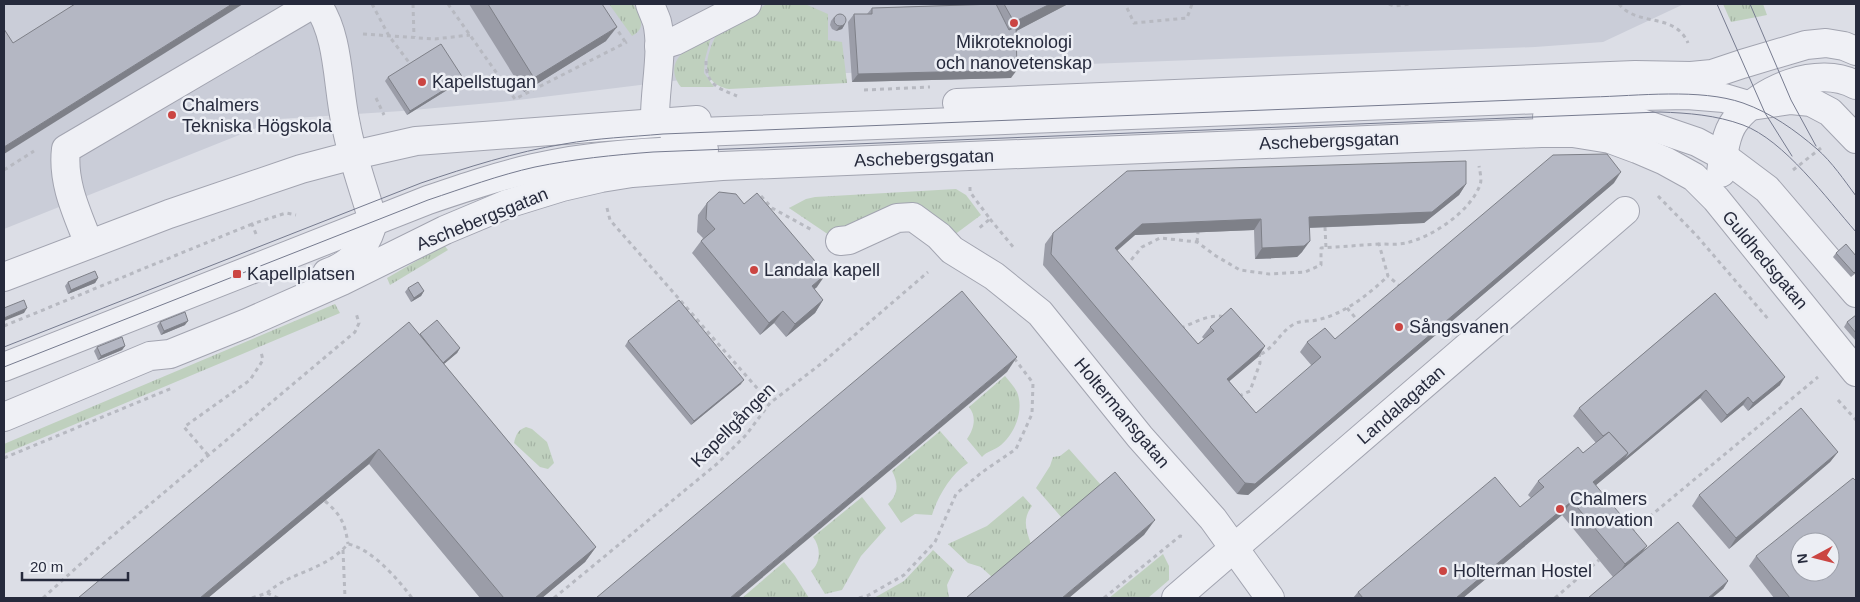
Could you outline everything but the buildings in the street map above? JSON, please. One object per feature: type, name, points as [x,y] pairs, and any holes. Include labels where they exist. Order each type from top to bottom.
[{"type":"street","points":[[655,24],[675,42],[747,4]]},
{"type":"street","points":[[89,244],[73,204],[66,177],[64,162],[66,149],[324,12],[346,128],[370,212]]},
{"type":"street","points":[[655,24],[655,122]]},
{"type":"street","points":[[4,277],[169,214],[301,169],[354,154],[416,141],[655,122],[1059,98],[1635,75],[1691,76],[1712,74],[1806,45],[1826,43],[1844,46],[1856,51]]},
{"type":"street","name":"Guldhedsgatan","points":[[1855,368],[1716,199],[1723,156],[1734,122],[1759,99],[1784,85],[1814,78],[1836,77],[1856,85]]},
{"type":"street","points":[[4,367],[370,212],[469,166],[564,144],[663,134],[1592,97],[1687,95],[1724,98],[1751,106],[1791,100],[1811,102],[1830,112],[1856,138]]},
{"type":"street","points":[[4,347],[370,212],[428,200],[481,182],[533,168],[597,156],[653,152],[1615,114],[1697,142],[1723,156],[1768,189],[1856,293]]},
{"type":"street","name":"Aschebergsgatan","points":[[4,417],[150,356],[170,354],[247,323],[342,281],[445,230],[507,204],[562,187],[632,173],[732,166],[1573,133],[1610,139],[1665,161],[1694,178],[1716,199]]},
{"type":"street","name":"Landalagatan","points":[[1176,598],[1625,211]]},
{"type":"street","name":"Aschebergsgatan","points":[[150,356],[165,342],[228,313],[336,270],[352,260],[371,232],[370,212]]},
{"type":"street","points":[[4,294],[81,261],[169,214]]},
{"type":"street","name":"Holtermansgatan","points":[[840,241],[849,240],[898,218],[913,217],[939,236],[952,250],[994,276],[1040,313],[1140,437],[1213,520],[1270,598]]},
{"type":"path","points":[[372,4],[389,36],[411,65]]},
{"type":"path","points":[[413,4],[414,37]]},
{"type":"path","points":[[448,4],[516,99],[626,43],[655,24]]},
{"type":"path","points":[[1127,8],[1134,23],[1187,18],[1192,4]]},
{"type":"path","points":[[1389,4],[1394,6],[1410,4]]},
{"type":"path","points":[[1619,4],[1634,14],[1661,21],[1678,28],[1689,45]]},
{"type":"path","points":[[324,12],[389,36],[435,38],[470,35]]},
{"type":"path","points":[[610,20],[626,43]]},
{"type":"path","points":[[1130,272],[1126,265],[1142,248],[1160,238],[1197,242],[1240,270],[1269,274],[1305,272],[1321,265],[1321,248],[1404,244],[1428,235],[1456,217],[1474,196],[1481,184],[1478,158]]},
{"type":"path","name":"Kapellgången","points":[[554,598],[718,463],[746,435],[770,403],[822,363],[990,219],[970,192],[969,185]]},
{"type":"path","points":[[1652,191],[1672,208],[1772,324]]},
{"type":"path","points":[[760,195],[772,208],[828,240],[840,241]]},
{"type":"path","points":[[617,207],[607,208],[610,220],[770,403]]},
{"type":"path","points":[[4,326],[252,224],[286,213],[296,215]]},
{"type":"path","points":[[252,224],[257,237]]},
{"type":"path","points":[[1325,227],[1326,248]]},
{"type":"path","points":[[1197,242],[1198,232]]},
{"type":"path","points":[[1379,244],[1388,276],[1402,287]]},
{"type":"path","points":[[1260,355],[1270,349],[1284,329],[1297,322],[1317,320],[1347,308],[1370,294],[1388,276]]},
{"type":"path","points":[[1347,308],[1360,323]]},
{"type":"path","points":[[43,598],[98,548],[355,332],[359,323],[356,313]]},
{"type":"path","points":[[1174,322],[1181,329],[1202,319],[1219,315],[1232,318]]},
{"type":"path","points":[[1236,397],[1250,391],[1260,363],[1260,351],[1254,343]]},
{"type":"path","points":[[208,455],[184,427],[250,380],[263,360],[261,352]]},
{"type":"path","points":[[859,598],[867,596],[904,575],[935,542],[956,494],[981,473],[1016,449],[1032,414],[1033,383],[1010,353]]},
{"type":"path","points":[[1812,370],[1824,384]]},
{"type":"path","points":[[1628,534],[1818,377]]},
{"type":"path","points":[[1837,399],[1856,420]]},
{"type":"path","points":[[252,598],[267,593],[278,583],[324,564],[348,544],[345,526],[337,511],[325,501]]},
{"type":"path","points":[[1104,598],[1180,536],[1235,549]]},
{"type":"path","points":[[348,544],[355,545],[376,558],[412,598]]},
{"type":"path","points":[[343,550],[345,598]]},
{"type":"path","points":[[1555,598],[1599,560]]},
{"type":"path","points":[[267,593],[278,598]]},
{"type":"shaded area","name":"Chalmers Tekniska Högskola","points":[[4,4],[1684,4],[1603,42],[1535,47],[689,79],[501,102],[279,119],[4,229]]},
{"type":"green space","points":[[609,4],[633,4],[641,22],[637,33],[632,36]]},
{"type":"green space","points":[[767,4],[805,4],[828,14],[828,40],[842,42],[847,83],[729,89],[719,86],[712,81],[707,68],[709,51],[716,35]]},
{"type":"green space","points":[[1723,4],[1763,4],[1767,15],[1731,22]]},
{"type":"green space","points":[[712,34],[705,59],[704,73],[714,87],[681,87],[674,69],[676,61],[688,48]]},
{"type":"green space","points":[[956,189],[966,195],[981,215],[950,238],[933,218],[829,235],[789,208],[806,199],[815,197]]},
{"type":"green space","points":[[444,245],[448,250],[390,285],[387,278]]},
{"type":"green space","points":[[335,304],[340,313],[4,454],[4,444]]},
{"type":"green space","points":[[1005,376],[1017,392],[1020,406],[1019,413],[1011,434],[1006,440],[999,447],[982,457],[967,439],[974,423],[969,407]]},
{"type":"green space","points":[[526,427],[532,429],[547,442],[554,463],[548,469],[540,467],[514,443],[518,433]]},
{"type":"green space","points":[[940,431],[968,463],[956,473],[946,486],[932,515],[915,514],[901,523],[888,504],[896,493],[896,480],[892,471]]},
{"type":"green space","points":[[1069,449],[1101,485],[1062,518],[1036,488],[1050,466],[1053,457],[1060,456]]},
{"type":"green space","points":[[1023,496],[1032,506],[1026,520],[1026,529],[1031,544],[992,577],[981,567],[968,563],[948,544],[987,526]]},
{"type":"green space","points":[[862,497],[886,528],[861,556],[842,590],[825,594],[811,571],[817,564],[819,555],[816,541],[813,537]]},
{"type":"green space","points":[[933,550],[954,570],[947,585],[949,598],[874,598],[904,581]]},
{"type":"green space","points":[[1163,554],[1169,566],[1169,580],[1148,598],[1109,598]]},
{"type":"green space","points":[[784,562],[809,598],[742,598]]},
{"type":"tram line","points":[[1717,4],[1765,113],[1792,156]]},
{"type":"tram line","points":[[1750,4],[1791,100],[1816,146]]},
{"type":"tram line","points":[[4,347],[421,183],[474,166],[546,147],[576,142],[663,134],[1688,94],[1726,98],[1753,107],[1773,117],[1800,135],[1822,154],[1838,171],[1856,196]]},
{"type":"tram line","points":[[4,367],[468,186],[550,164],[653,152],[1660,112],[1681,113],[1723,119],[1743,125],[1774,143],[1804,172],[1856,232]]},
{"type":"place","name":"Mikroteknologi och nanovetenskap","points":[[1014,23]]},
{"type":"place","name":"Kapellstugan","points":[[422,82]]},
{"type":"place","name":"Chalmers Tekniska Högskola","points":[[172,115]]},
{"type":"place","name":"Landala kapell","points":[[754,270]]},
{"type":"place","name":"Kapellplatsen","points":[[237,274]]},
{"type":"place","name":"Sångsvanen","points":[[1399,327]]},
{"type":"place","name":"Chalmers Innovation","points":[[1560,509]]},
{"type":"place","name":"Holterman Hostel","points":[[1443,571]]}]
